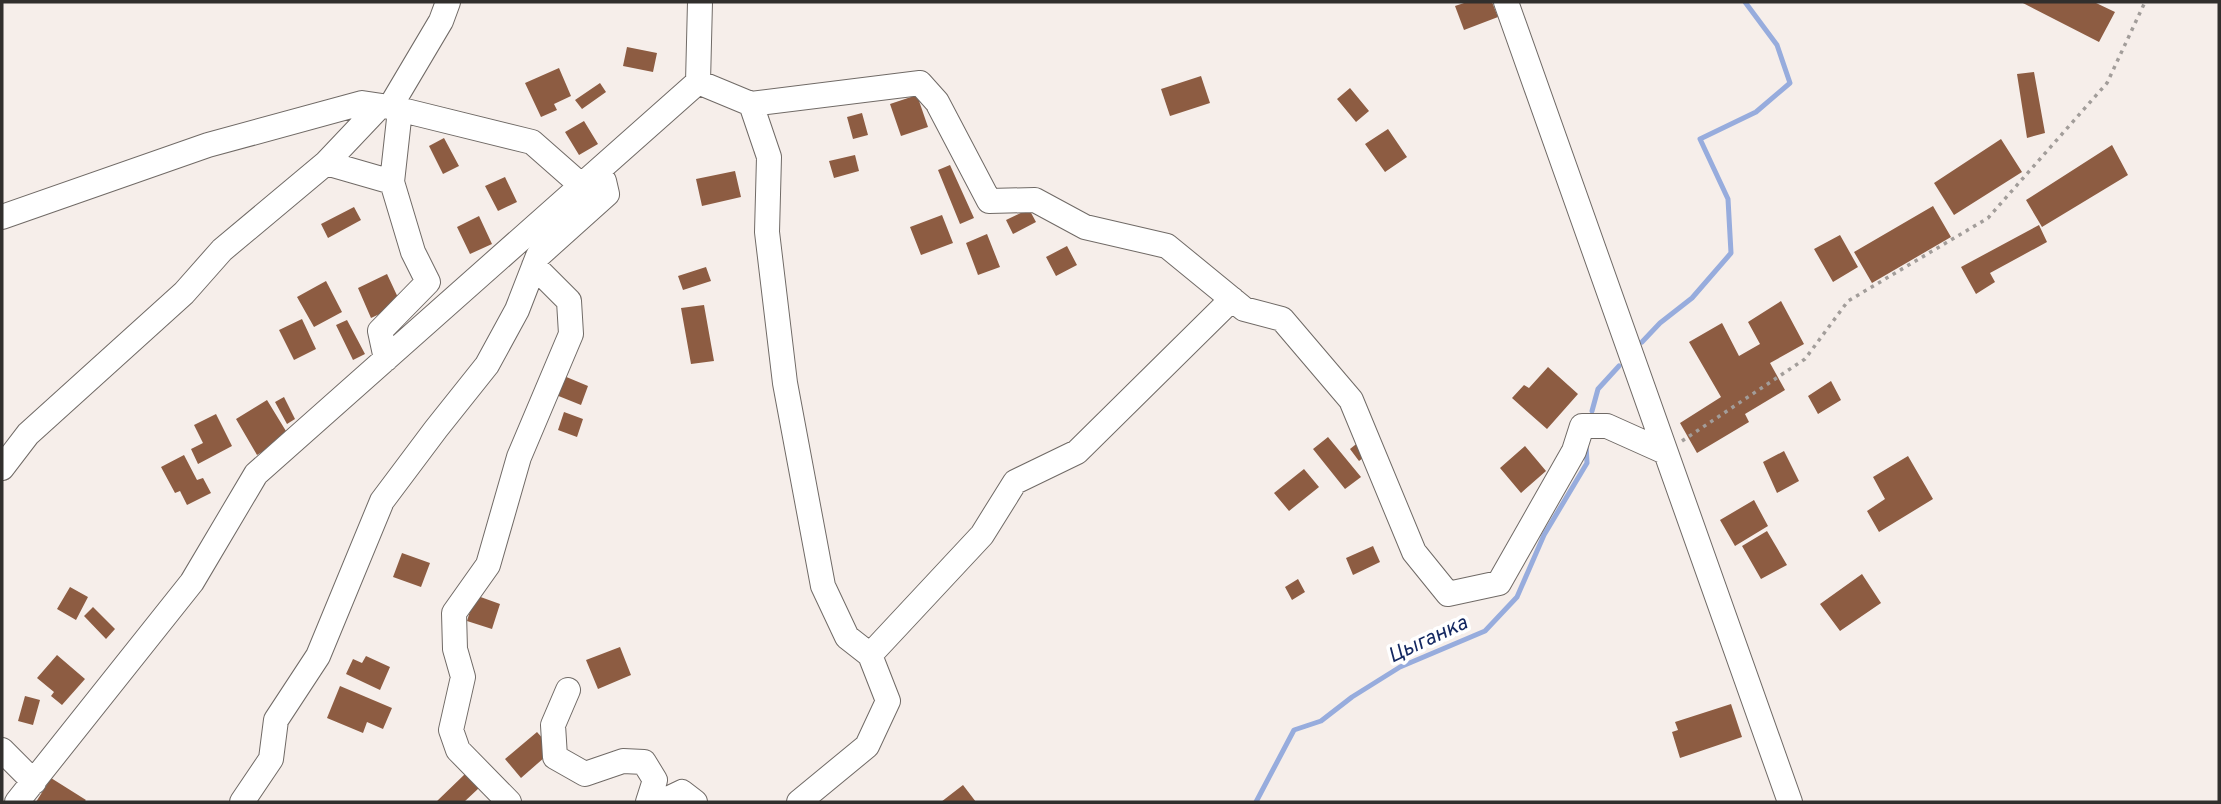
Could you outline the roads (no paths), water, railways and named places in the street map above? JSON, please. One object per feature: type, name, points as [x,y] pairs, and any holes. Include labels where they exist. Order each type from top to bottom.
[{"type":"street","points":[[2,468],[27,434],[184,293],[222,250],[390,108],[441,21],[448,2]]},
{"type":"street","points":[[17,802],[192,582],[256,474],[698,82],[699,2]]},
{"type":"street","points":[[1506,2],[1790,802]]},
{"type":"street","points":[[698,82],[751,104],[920,83],[937,102],[989,201],[1035,200],[1085,227],[1167,246],[1244,309],[1282,319],[1351,400],[1414,552],[1448,594],[1499,583],[1574,451],[1582,426],[1606,426],[1665,452]]},
{"type":"street","points":[[2,218],[208,145],[362,103],[532,142],[588,180],[604,181],[607,194],[538,256],[517,310],[487,365],[382,501],[318,656],[276,720],[271,759],[242,802]]},
{"type":"street","points":[[751,104],[769,157],[767,232],[784,369],[823,586],[847,637],[870,655],[887,701],[867,746],[799,802]]},
{"type":"street","points":[[386,359],[380,331],[429,282],[413,252],[393,182],[390,108]]},
{"type":"street","points":[[326,163],[393,182]]},
{"type":"street","points":[[509,802],[458,750],[451,730],[463,677],[455,649],[454,613],[488,565],[519,457],[571,334],[569,301],[534,266]]},
{"type":"street","points":[[870,655],[982,534],[1015,482],[1077,452],[1232,299]]},
{"type":"street","points":[[568,690],[553,725],[555,757],[585,774],[623,761],[644,762],[655,780],[648,802]]},
{"type":"street","points":[[2,750],[34,782]]},
{"type":"street","points":[[661,802],[682,792],[695,802]]},
{"type":"waterway","name":"Цыганка","points":[[1642,342],[1660,323],[1692,298],[1731,253],[1728,199],[1700,139],[1756,112],[1790,83],[1777,45],[1745,2]]},
{"type":"waterway","name":"Цыганка","points":[[1592,411],[1598,389],[1619,366]]},
{"type":"waterway","name":"Цыганка","points":[[1256,802],[1294,730],[1321,721],[1352,697],[1400,667],[1485,631],[1517,597],[1544,535],[1587,463],[1586,444]]}]
